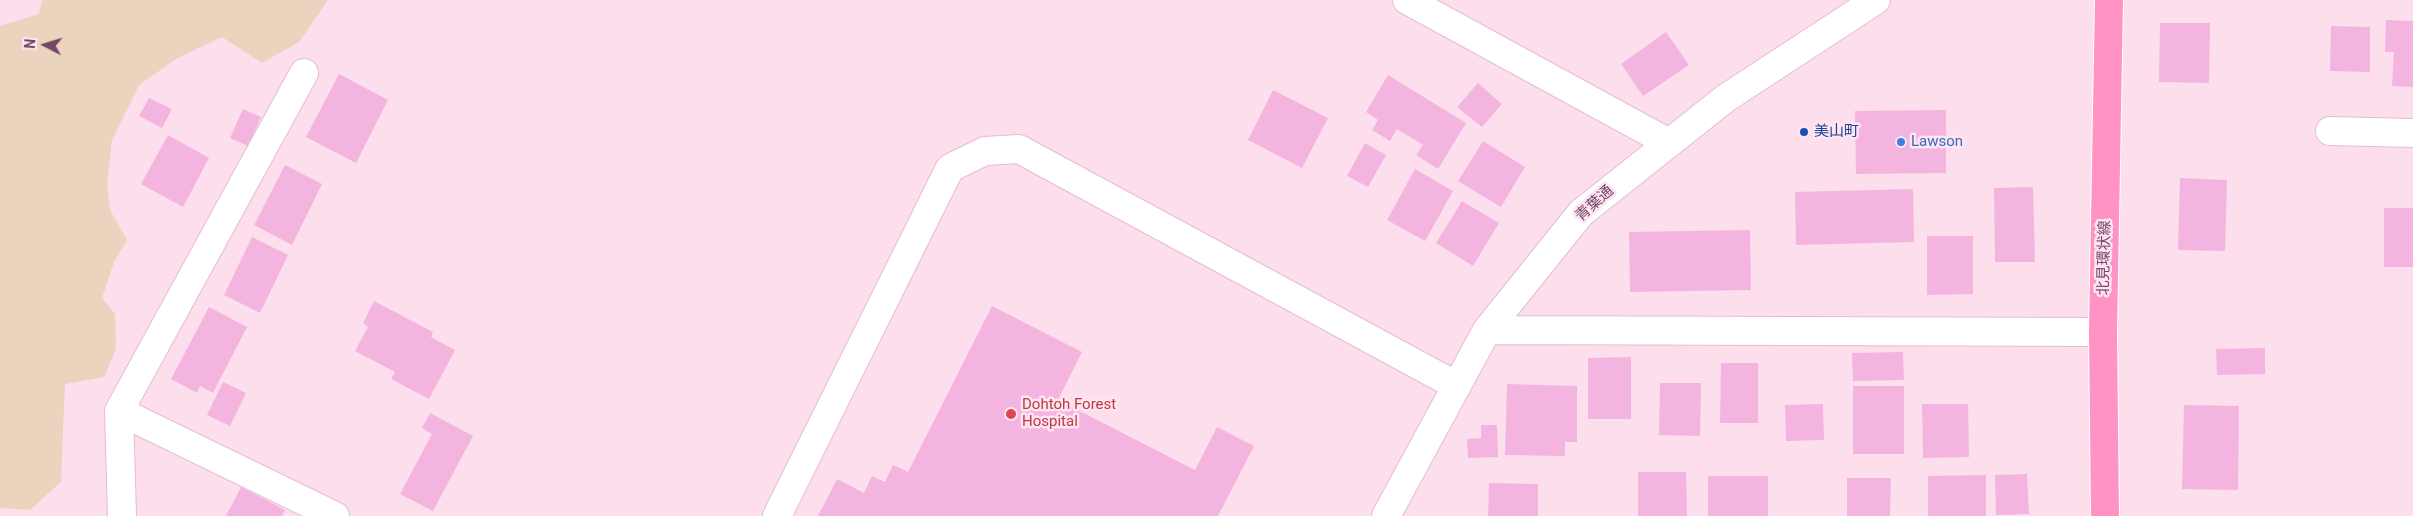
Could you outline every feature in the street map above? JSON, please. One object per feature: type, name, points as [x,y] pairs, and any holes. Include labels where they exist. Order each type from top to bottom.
[{"type":"main road","name":"北見環状線","points":[[2105,516],[2103,332],[2109,0]]},
{"type":"street","points":[[1407,0],[1669,143]]},
{"type":"street","name":"青葉通","points":[[1386,516],[1487,330],[1581,213],[1726,98],[1876,0]]},
{"type":"street","points":[[122,516],[119,412],[304,72]]},
{"type":"street","points":[[2330,131],[2413,133]]},
{"type":"street","points":[[777,516],[950,168],[985,151],[1019,149],[1456,386]]},
{"type":"street","points":[[1487,330],[2103,332]]},
{"type":"street","points":[[119,412],[334,516]]},
{"type":"shaded area","points":[[42,0],[328,0],[299,42],[262,63],[222,37],[176,59],[139,85],[112,140],[107,184],[110,210],[127,240],[114,262],[102,298],[115,314],[116,349],[104,377],[65,384],[61,482],[30,510],[0,508],[0,26],[39,14]]},
{"type":"building","points":[[2386,20],[2413,21],[2413,87],[2392,86],[2394,52],[2385,52]]},
{"type":"building","points":[[2160,23],[2210,23],[2209,83],[2159,82]]},
{"type":"building","points":[[2331,26],[2370,27],[2370,72],[2330,71]]},
{"type":"building","points":[[1666,32],[1689,65],[1643,96],[1621,64]]},
{"type":"building","points":[[339,74],[388,100],[356,163],[306,137]]},
{"type":"building","points":[[1388,75],[1466,123],[1438,169],[1416,155],[1423,145],[1397,129],[1390,141],[1372,130],[1378,120],[1366,112]]},
{"type":"building","points":[[1478,83],[1502,104],[1482,127],[1457,107]]},
{"type":"building","points":[[1273,90],[1328,118],[1302,168],[1248,140]]},
{"type":"building","points":[[149,98],[172,109],[162,128],[139,116]]},
{"type":"building","points":[[243,109],[261,117],[248,146],[230,138]]},
{"type":"building","name":"Lawson","points":[[1946,110],[1946,173],[1856,174],[1855,111]]},
{"type":"building","points":[[168,135],[209,158],[183,207],[141,184]]},
{"type":"building","points":[[1483,141],[1525,167],[1501,207],[1458,181]]},
{"type":"building","points":[[1365,143],[1386,155],[1368,187],[1347,176]]},
{"type":"building","points":[[285,165],[322,184],[292,245],[254,225]]},
{"type":"building","points":[[1415,169],[1453,191],[1425,241],[1387,220]]},
{"type":"building","points":[[2180,178],[2227,180],[2225,251],[2178,250]]},
{"type":"building","points":[[2033,187],[2035,262],[1995,262],[1994,188]]},
{"type":"building","points":[[1913,189],[1914,242],[1796,245],[1795,192]]},
{"type":"building","points":[[1462,201],[1499,223],[1473,266],[1436,243]]},
{"type":"building","points":[[2384,208],[2413,208],[2413,267],[2384,267]]},
{"type":"building","points":[[1750,230],[1751,290],[1630,292],[1629,232]]},
{"type":"building","points":[[1927,236],[1973,236],[1973,294],[1927,295]]},
{"type":"building","points":[[252,237],[288,255],[260,313],[224,295]]},
{"type":"building","points":[[374,301],[433,332],[431,337],[455,350],[429,399],[391,379],[395,372],[355,351],[368,327],[363,323]]},
{"type":"building","name":"Dohtoh Forest Hospital","points":[[992,306],[1082,352],[1058,400],[1195,470],[1217,427],[1254,446],[1218,516],[818,516],[837,479],[864,493],[872,476],[885,482],[893,465],[908,472]]},
{"type":"building","points":[[209,307],[247,327],[213,393],[200,386],[197,393],[171,379]]},
{"type":"building","points":[[2265,348],[2265,374],[2217,375],[2216,349]]},
{"type":"building","points":[[1903,352],[1904,380],[1853,381],[1852,353]]},
{"type":"building","points":[[1631,357],[1631,419],[1588,419],[1588,358]]},
{"type":"building","points":[[1721,363],[1758,363],[1758,423],[1720,423]]},
{"type":"building","points":[[223,382],[246,393],[230,426],[207,415]]},
{"type":"building","points":[[1660,383],[1701,383],[1700,436],[1659,435]]},
{"type":"building","points":[[1507,384],[1577,386],[1577,442],[1565,442],[1565,456],[1505,455]]},
{"type":"building","points":[[1853,386],[1904,386],[1904,454],[1853,454]]},
{"type":"building","points":[[1823,404],[1824,440],[1786,441],[1785,405]]},
{"type":"building","points":[[1922,404],[1968,404],[1969,457],[1923,458]]},
{"type":"building","points":[[2184,405],[2239,406],[2238,490],[2182,489]]},
{"type":"building","points":[[430,413],[473,436],[433,511],[400,494],[432,434],[422,428]]},
{"type":"building","points":[[1481,425],[1497,425],[1498,457],[1468,458],[1467,439],[1481,438]]},
{"type":"building","points":[[1638,472],[1686,472],[1687,516],[1638,516]]},
{"type":"building","points":[[2027,474],[2029,514],[1996,515],[1995,475]]},
{"type":"building","points":[[1986,475],[1986,516],[1928,516],[1928,476]]},
{"type":"building","points":[[1708,476],[1768,476],[1768,516],[1708,516]]},
{"type":"building","points":[[1847,478],[1891,478],[1890,516],[1847,516]]},
{"type":"building","points":[[1489,483],[1538,484],[1538,516],[1488,516]]},
{"type":"building","points":[[241,487],[285,510],[282,516],[226,516]]},
{"type":"place","name":"美山町","points":[[1804,132]]},
{"type":"place","name":"Lawson","points":[[1901,142]]},
{"type":"place","name":"Dohtoh Forest Hospital","points":[[1011,414]]}]
